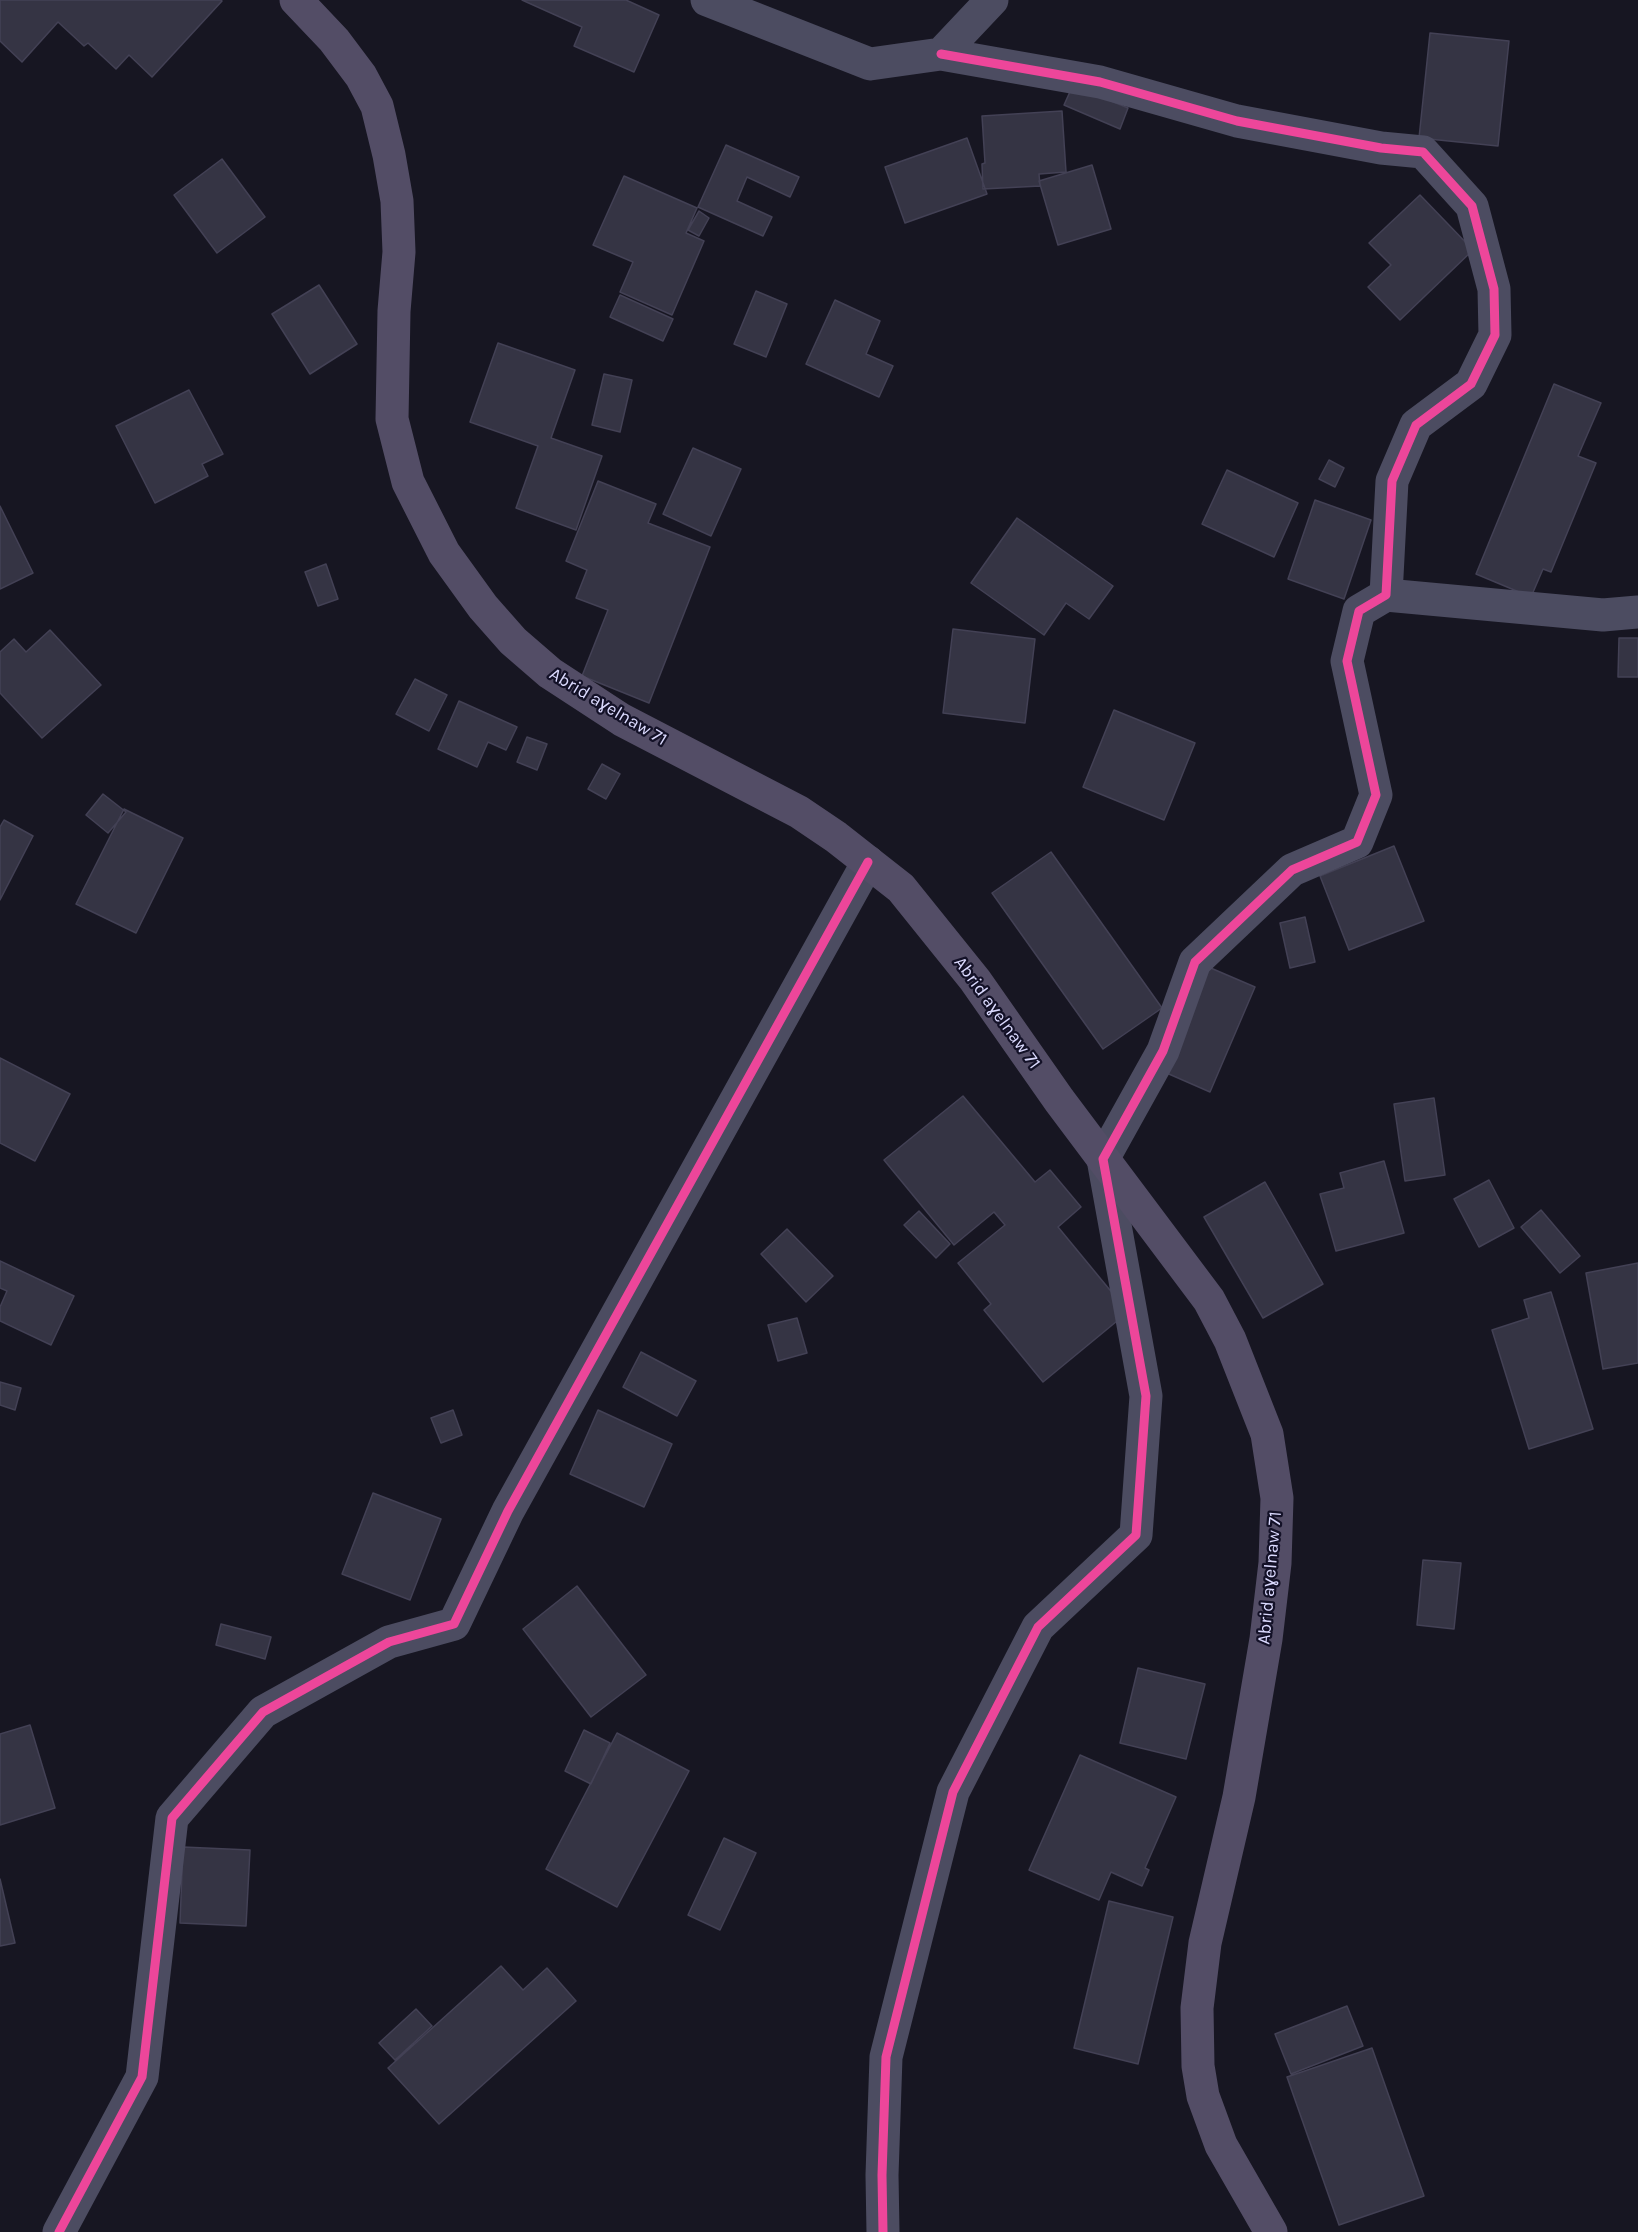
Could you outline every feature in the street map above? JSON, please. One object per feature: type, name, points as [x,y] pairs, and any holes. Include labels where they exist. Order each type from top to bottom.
[{"type":"main road","name":"Abrid aɣelnaw 71","points":[[296,0],[334,40],[361,76],[377,106],[397,201],[399,242],[394,312],[392,419],[408,482],[444,553],[483,607],[513,641],[550,673],[622,720],[799,812],[836,837],[901,888],[975,980],[1059,1100],[1209,1300],[1230,1340],[1267,1434],[1277,1498],[1275,1563],[1266,1639],[1239,1797],[1205,1943],[1197,2008],[1198,2066],[1203,2096],[1221,2145],[1271,2232]]},
{"type":"street","points":[[707,0],[870,64],[941,54],[1100,82],[1237,121],[1381,148],[1423,152],[1472,206],[1494,289],[1495,335],[1471,384],[1416,425],[1392,482],[1386,595]]},
{"type":"street","points":[[941,54],[992,0]]},
{"type":"street","points":[[883,2232],[882,2175],[886,2057],[953,1792],[1038,1627],[1136,1535],[1146,1396],[1103,1159],[1163,1052],[1195,962],[1292,870],[1358,842],[1376,795],[1347,661],[1359,611],[1386,595],[1603,615],[1638,612]]},
{"type":"street","points":[[59,2232],[142,2077],[171,1818],[263,1712],[389,1642],[454,1624],[508,1511],[868,862]]},
{"type":"building","points":[[0,0],[222,1],[152,77],[129,55],[116,69],[88,43],[84,46],[58,22],[22,62],[0,41]]},
{"type":"building","points":[[522,0],[626,0],[659,15],[634,72],[574,46],[582,27]]},
{"type":"building","points":[[1430,33],[1509,41],[1498,146],[1419,138]]},
{"type":"building","points":[[1073,85],[1128,108],[1120,129],[1064,105]]},
{"type":"building","points":[[1062,111],[1066,172],[1039,174],[1040,186],[983,189],[982,164],[985,163],[982,116]]},
{"type":"building","points":[[967,138],[987,194],[905,223],[885,167]]},
{"type":"building","points":[[726,145],[799,177],[790,197],[747,177],[737,201],[772,217],[763,236],[698,207]]},
{"type":"building","points":[[222,159],[265,217],[217,253],[174,195]]},
{"type":"building","points":[[1092,165],[1111,229],[1058,245],[1039,181]]},
{"type":"building","points":[[624,176],[697,208],[686,233],[704,241],[672,315],[620,292],[633,262],[593,245]]},
{"type":"building","points":[[1420,195],[1473,250],[1400,320],[1368,287],[1391,265],[1369,243]]},
{"type":"building","points":[[699,211],[709,218],[699,236],[688,230]]},
{"type":"building","points":[[319,285],[357,344],[310,374],[272,314]]},
{"type":"building","points":[[756,291],[787,304],[766,357],[734,344]]},
{"type":"building","points":[[620,295],[673,319],[663,341],[610,317]]},
{"type":"building","points":[[835,300],[880,321],[866,354],[893,366],[879,397],[806,364]]},
{"type":"building","points":[[498,343],[575,370],[551,438],[602,456],[576,530],[516,508],[538,446],[470,422]]},
{"type":"building","points":[[604,374],[632,380],[620,432],[592,425]]},
{"type":"building","points":[[1554,384],[1601,403],[1578,456],[1596,463],[1551,572],[1543,569],[1531,597],[1476,574]]},
{"type":"building","points":[[189,390],[223,454],[202,464],[208,476],[155,503],[116,426]]},
{"type":"building","points":[[693,448],[741,469],[711,536],[663,514]]},
{"type":"building","points":[[1329,460],[1344,468],[1335,487],[1319,479]]},
{"type":"building","points":[[1227,470],[1298,503],[1274,557],[1202,524]]},
{"type":"building","points":[[598,481],[656,504],[648,523],[710,547],[649,703],[582,676],[608,610],[576,598],[587,570],[566,561]]},
{"type":"building","points":[[1315,500],[1371,520],[1344,599],[1288,579]]},
{"type":"building","points":[[0,506],[33,573],[0,589]]},
{"type":"building","points":[[1017,518],[1113,586],[1089,619],[1066,603],[1044,635],[971,583]]},
{"type":"building","points":[[326,564],[338,599],[318,606],[305,572]]},
{"type":"building","points":[[953,629],[1035,639],[1025,723],[943,713]]},
{"type":"building","points":[[50,630],[101,685],[42,738],[0,693],[0,652],[14,639],[26,652]]},
{"type":"building","points":[[1619,638],[1638,638],[1638,677],[1618,677]]},
{"type":"building","points":[[415,679],[447,695],[429,731],[396,714]]},
{"type":"building","points":[[459,701],[517,727],[506,750],[488,742],[477,767],[438,749]]},
{"type":"building","points":[[1114,710],[1195,743],[1164,820],[1083,787]]},
{"type":"building","points":[[527,737],[547,744],[537,770],[517,762]]},
{"type":"building","points":[[602,764],[620,774],[606,799],[588,789]]},
{"type":"building","points":[[103,794],[126,812],[108,833],[86,815]]},
{"type":"building","points":[[124,809],[183,838],[136,933],[76,904]]},
{"type":"building","points":[[4,820],[33,836],[0,900],[0,827]]},
{"type":"building","points":[[1394,846],[1424,921],[1349,950],[1320,876]]},
{"type":"building","points":[[1051,852],[1162,1008],[1103,1049],[992,893]]},
{"type":"building","points":[[1305,917],[1315,962],[1290,968],[1280,923]]},
{"type":"building","points":[[1206,966],[1255,987],[1210,1092],[1162,1071]]},
{"type":"building","points":[[0,1058],[70,1094],[35,1161],[0,1143]]},
{"type":"building","points":[[963,1096],[1035,1182],[1050,1170],[1081,1207],[1058,1227],[1128,1312],[1043,1382],[984,1310],[991,1304],[958,1263],[1005,1225],[994,1212],[954,1245],[884,1160]]},
{"type":"building","points":[[1434,1098],[1445,1175],[1405,1181],[1394,1104]]},
{"type":"building","points":[[1384,1161],[1404,1233],[1336,1251],[1320,1194],[1344,1188],[1340,1173]]},
{"type":"building","points":[[1489,1180],[1514,1228],[1479,1247],[1454,1199]]},
{"type":"building","points":[[1265,1182],[1323,1284],[1263,1318],[1204,1217]]},
{"type":"building","points":[[1541,1210],[1580,1256],[1560,1273],[1521,1227]]},
{"type":"building","points":[[919,1211],[950,1244],[936,1258],[904,1225]]},
{"type":"building","points":[[787,1229],[833,1276],[806,1302],[761,1254]]},
{"type":"building","points":[[0,1261],[74,1296],[51,1345],[0,1321],[0,1307],[7,1291],[0,1288]]},
{"type":"building","points":[[1638,1263],[1638,1363],[1603,1369],[1586,1273]]},
{"type":"building","points":[[1551,1292],[1593,1429],[1529,1449],[1492,1330],[1529,1318],[1524,1300]]},
{"type":"building","points":[[797,1318],[807,1353],[778,1361],[768,1325]]},
{"type":"building","points":[[641,1352],[696,1381],[677,1416],[623,1387]]},
{"type":"building","points":[[0,1382],[21,1388],[15,1410],[0,1405]]},
{"type":"building","points":[[453,1410],[462,1435],[441,1443],[431,1418]]},
{"type":"building","points":[[598,1410],[672,1444],[644,1507],[570,1474]]},
{"type":"building","points":[[373,1493],[441,1519],[410,1600],[342,1574]]},
{"type":"building","points":[[1423,1560],[1461,1563],[1454,1629],[1417,1625]]},
{"type":"building","points":[[577,1586],[646,1675],[591,1717],[523,1629]]},
{"type":"building","points":[[221,1624],[271,1637],[265,1659],[216,1645]]},
{"type":"building","points":[[1138,1668],[1205,1684],[1186,1759],[1120,1743]]},
{"type":"building","points":[[30,1725],[55,1808],[0,1825],[0,1734]]},
{"type":"building","points":[[584,1730],[610,1743],[591,1784],[565,1771]]},
{"type":"building","points":[[617,1733],[689,1771],[617,1907],[546,1869]]},
{"type":"building","points":[[1080,1755],[1176,1797],[1145,1868],[1149,1870],[1142,1886],[1111,1872],[1099,1900],[1029,1870]]},
{"type":"building","points":[[724,1838],[756,1853],[720,1930],[688,1915]]},
{"type":"building","points":[[183,1847],[250,1850],[246,1926],[180,1923]]},
{"type":"building","points":[[0,1879],[15,1943],[0,1946]]},
{"type":"building","points":[[1109,1901],[1173,1917],[1138,2064],[1074,2048]]},
{"type":"building","points":[[501,1966],[523,1990],[547,1968],[576,2001],[439,2124],[388,2068]]},
{"type":"building","points":[[1347,2006],[1363,2046],[1291,2074],[1275,2034]]},
{"type":"building","points":[[416,2009],[432,2026],[395,2060],[379,2043]]},
{"type":"building","points":[[1372,2048],[1424,2196],[1339,2225],[1287,2077]]},
{"type":"cycle path","points":[[883,2232],[882,2175],[886,2057],[953,1792],[1038,1627],[1136,1535],[1146,1396],[1103,1159],[1163,1051],[1195,962],[1292,870],[1357,842],[1376,795],[1347,661],[1359,611],[1386,595],[1392,481],[1416,425],[1471,384],[1495,335],[1494,289],[1472,206],[1423,152],[1381,148],[1237,121],[1100,82],[941,54]]},
{"type":"cycle path","points":[[59,2232],[142,2077],[172,1818],[263,1712],[389,1642],[454,1624],[508,1511],[868,862]]}]
